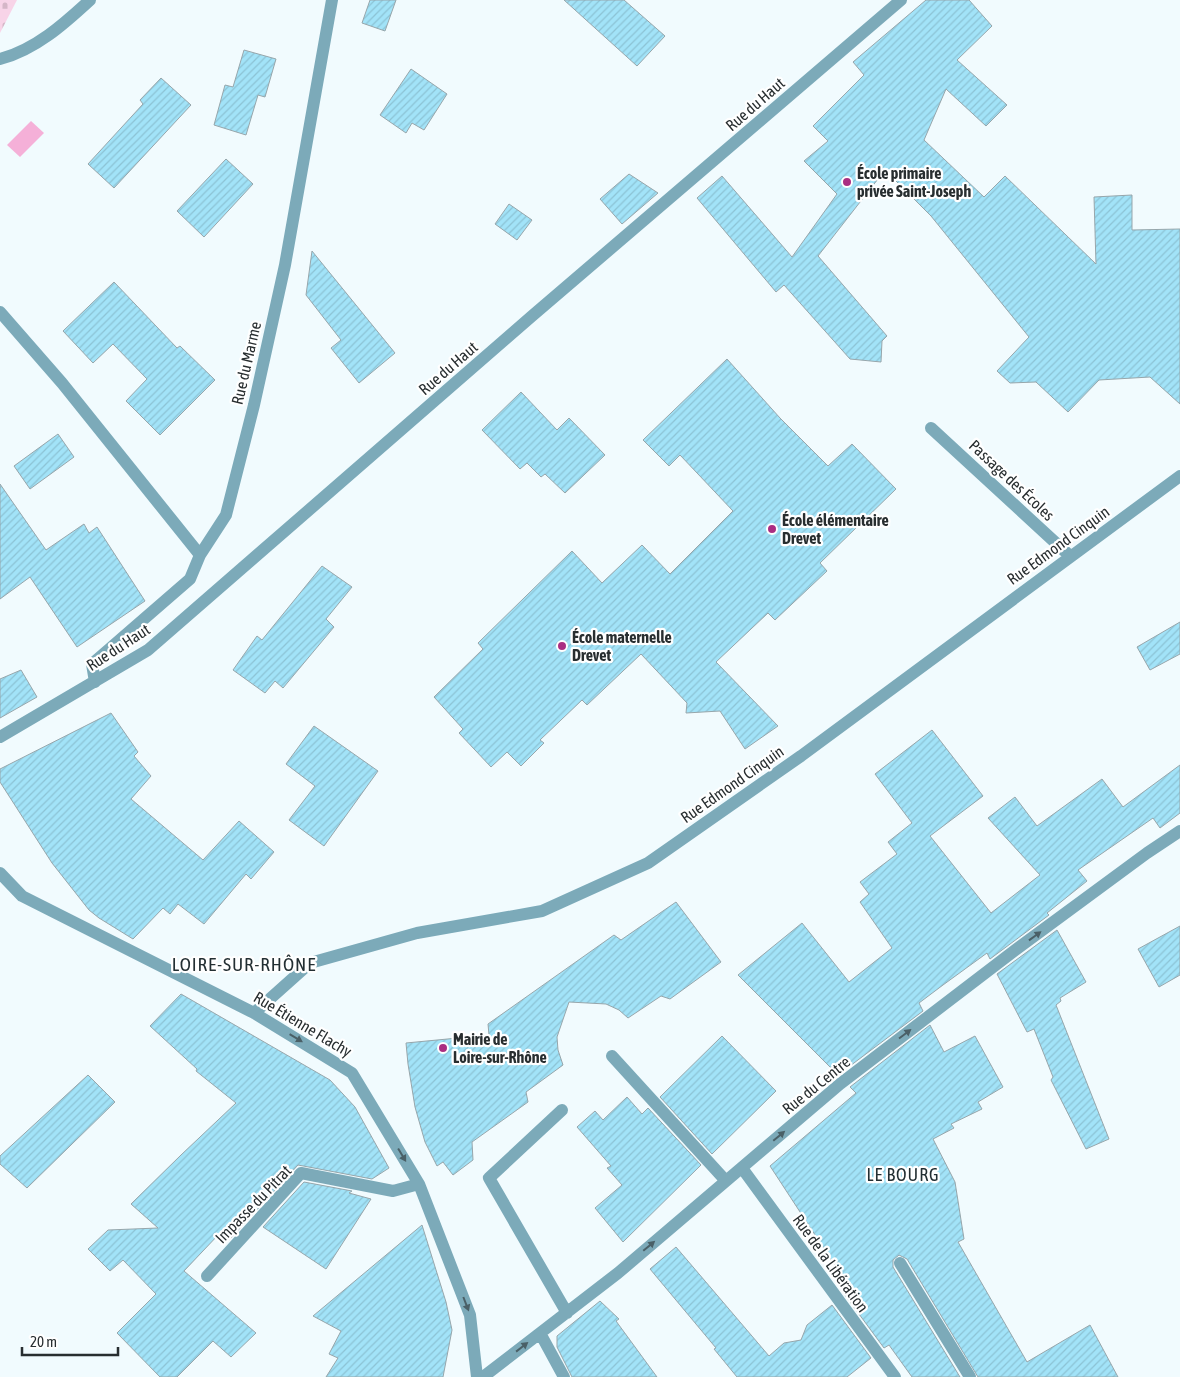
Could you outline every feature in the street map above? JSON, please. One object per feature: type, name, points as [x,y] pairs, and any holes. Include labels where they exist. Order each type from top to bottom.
[{"type":"street","points":[[0,59],[13,56],[41,41],[71,18],[90,0]]},
{"type":"street","name":"Rue du Marme","points":[[95,682],[92,664],[190,579],[200,555],[226,515],[254,405],[285,265],[332,0]]},
{"type":"street","name":"Rue du Haut","points":[[0,737],[148,650],[901,0]]},
{"type":"street","points":[[0,312],[62,383],[200,555]]},
{"type":"street","name":"Passage des Écoles","points":[[931,428],[1070,556]]},
{"type":"street","name":"Rue Edmond Cinquin","points":[[254,1013],[310,963],[417,932],[542,911],[648,863],[801,756],[1180,476]]},
{"type":"street","name":"Rue du Centre","points":[[483,1377],[618,1273],[856,1072],[1022,945],[1180,831]]},
{"type":"street","name":"Rue Étienne Flachy","points":[[0,873],[22,896],[254,1013],[352,1072],[418,1184],[470,1315],[476,1377]]},
{"type":"street","points":[[612,1056],[726,1181]]},
{"type":"street","points":[[562,1110],[489,1178],[566,1313]]},
{"type":"street","name":"Rue de la Libération","points":[[742,1168],[895,1377]]},
{"type":"street","name":"Impasse du Pitrat","points":[[207,1276],[301,1173],[393,1191],[418,1184]]},
{"type":"street","points":[[900,1263],[970,1377]]},
{"type":"street","points":[[540,1333],[564,1377]]},
{"type":"green space","points":[[0,0],[17,0],[0,33]]},
{"type":"shaded area","points":[[31,121],[44,133],[20,157],[7,145]]},
{"type":"building","points":[[370,0],[396,0],[385,31],[362,23]]},
{"type":"building","points":[[564,0],[624,0],[665,36],[637,66]]},
{"type":"building","points":[[926,0],[969,0],[992,26],[957,60],[1007,105],[986,126],[946,89],[924,140],[984,197],[1005,176],[1096,264],[1094,197],[1132,195],[1132,230],[1180,229],[1180,404],[1150,377],[1099,380],[1068,412],[1036,382],[1010,383],[997,371],[1029,337],[931,216],[885,170],[818,256],[887,336],[882,341],[881,362],[850,359],[784,285],[776,292],[697,198],[722,176],[792,257],[837,194],[804,161],[828,141],[813,126],[864,75],[853,62]]},
{"type":"building","points":[[244,50],[276,59],[265,97],[258,95],[246,135],[214,125],[225,85],[233,87]]},
{"type":"building","points":[[411,69],[447,94],[424,130],[412,123],[406,133],[380,115]]},
{"type":"building","points":[[161,78],[191,105],[114,188],[88,164],[143,104],[140,100]]},
{"type":"building","points":[[226,159],[253,184],[204,237],[177,211]]},
{"type":"building","points":[[629,174],[658,193],[622,224],[600,199]]},
{"type":"building","points":[[509,204],[532,220],[517,240],[495,224]]},
{"type":"building","points":[[312,251],[395,353],[359,383],[331,348],[341,340],[306,295]]},
{"type":"building","points":[[114,282],[177,348],[180,346],[215,380],[160,435],[126,401],[147,379],[113,344],[93,363],[63,331]]},
{"type":"building","points":[[727,359],[780,418],[828,466],[852,444],[896,489],[820,563],[827,571],[775,620],[768,613],[716,662],[778,726],[745,749],[720,711],[686,713],[687,703],[641,654],[587,705],[582,700],[540,740],[544,743],[521,766],[507,752],[491,767],[459,733],[463,729],[434,697],[483,649],[478,643],[572,551],[602,583],[642,545],[670,574],[733,511],[680,455],[669,466],[643,440]]},
{"type":"building","points":[[521,392],[557,430],[569,418],[605,455],[565,493],[545,474],[541,477],[527,463],[520,469],[482,430]]},
{"type":"building","points":[[58,434],[74,457],[30,489],[14,466]]},
{"type":"building","points":[[0,484],[46,550],[84,524],[89,533],[97,527],[145,601],[77,647],[30,577],[0,599]]},
{"type":"building","points":[[322,566],[352,587],[326,619],[334,627],[283,688],[275,681],[265,693],[233,670],[257,636],[262,640]]},
{"type":"building","points":[[1180,622],[1180,654],[1150,670],[1137,647]]},
{"type":"building","points":[[21,670],[37,697],[0,718],[0,679]]},
{"type":"building","points":[[111,713],[138,752],[134,756],[151,776],[131,799],[203,860],[239,821],[274,852],[251,879],[246,874],[204,924],[178,904],[170,914],[163,908],[133,939],[99,918],[89,910],[52,863],[0,782],[0,769]]},
{"type":"building","points":[[314,726],[378,771],[324,846],[289,820],[315,786],[286,764]]},
{"type":"building","points":[[932,730],[983,796],[930,836],[991,913],[1040,875],[988,818],[1015,797],[1037,826],[1102,779],[1123,807],[1180,765],[1180,813],[1160,828],[1153,818],[1078,870],[1087,881],[1047,913],[1049,915],[990,959],[987,953],[919,1003],[923,1011],[838,1075],[738,975],[802,923],[849,982],[892,948],[860,902],[869,894],[860,882],[897,854],[888,842],[912,823],[875,774]]},
{"type":"building","points":[[676,902],[721,962],[670,999],[661,996],[628,1018],[619,1010],[606,1004],[569,1002],[557,1037],[558,1050],[563,1065],[526,1092],[528,1102],[472,1142],[473,1160],[453,1175],[443,1162],[437,1166],[425,1142],[415,1107],[406,1043],[489,1035],[488,1024],[614,935],[621,940]]},
{"type":"building","points":[[1180,926],[1180,975],[1159,987],[1138,949]]},
{"type":"building","points":[[1057,930],[1086,982],[1060,998],[1061,1001],[1056,1005],[1109,1139],[1086,1149],[1051,1080],[1053,1077],[1034,1029],[1027,1032],[997,974]]},
{"type":"building","points":[[181,994],[330,1080],[355,1107],[389,1168],[372,1179],[298,1165],[230,1239],[220,1233],[184,1271],[256,1333],[231,1357],[213,1341],[177,1377],[160,1377],[117,1333],[156,1294],[123,1260],[110,1271],[88,1249],[108,1230],[158,1228],[131,1204],[236,1103],[196,1071],[197,1069],[150,1026]]},
{"type":"building","points":[[930,1025],[944,1052],[975,1036],[1003,1087],[978,1102],[982,1109],[951,1124],[954,1128],[933,1139],[955,1182],[964,1239],[958,1242],[1027,1362],[1090,1325],[1118,1377],[978,1377],[907,1259],[899,1255],[893,1260],[893,1267],[960,1377],[912,1377],[889,1345],[884,1348],[845,1295],[851,1290],[770,1166],[856,1093],[850,1087]]},
{"type":"building","points":[[722,1036],[776,1091],[712,1154],[660,1097]]},
{"type":"building","points":[[88,1075],[115,1102],[27,1188],[0,1164],[0,1156]]},
{"type":"building","points":[[627,1097],[642,1114],[648,1108],[701,1165],[623,1242],[595,1208],[622,1185],[607,1168],[611,1166],[577,1127],[595,1111],[603,1120]]},
{"type":"building","points":[[304,1182],[352,1191],[349,1193],[371,1199],[326,1269],[263,1227]]},
{"type":"building","points":[[422,1225],[446,1302],[452,1330],[443,1377],[326,1377],[338,1358],[329,1354],[341,1331],[313,1316]]},
{"type":"building","points":[[676,1247],[769,1356],[784,1343],[801,1340],[807,1325],[832,1305],[871,1358],[847,1377],[737,1377],[714,1349],[716,1348],[650,1269]]},
{"type":"building","points":[[600,1301],[619,1319],[616,1321],[657,1377],[572,1377],[557,1347],[557,1336]]},
{"type":"place","name":"École primaire privée Saint-Joseph","points":[[847,182]]},
{"type":"place","name":"École élémentaire Drevet","points":[[772,529]]},
{"type":"place","name":"École maternelle Drevet","points":[[562,646]]},
{"type":"place","name":"Mairie de Loire-sur-Rhône","points":[[443,1048]]},
{"type":"district","name":"LOIRE-SUR-RHÔNE","points":[[244,964]]},
{"type":"district","name":"LE BOURG","points":[[903,1174]]}]
